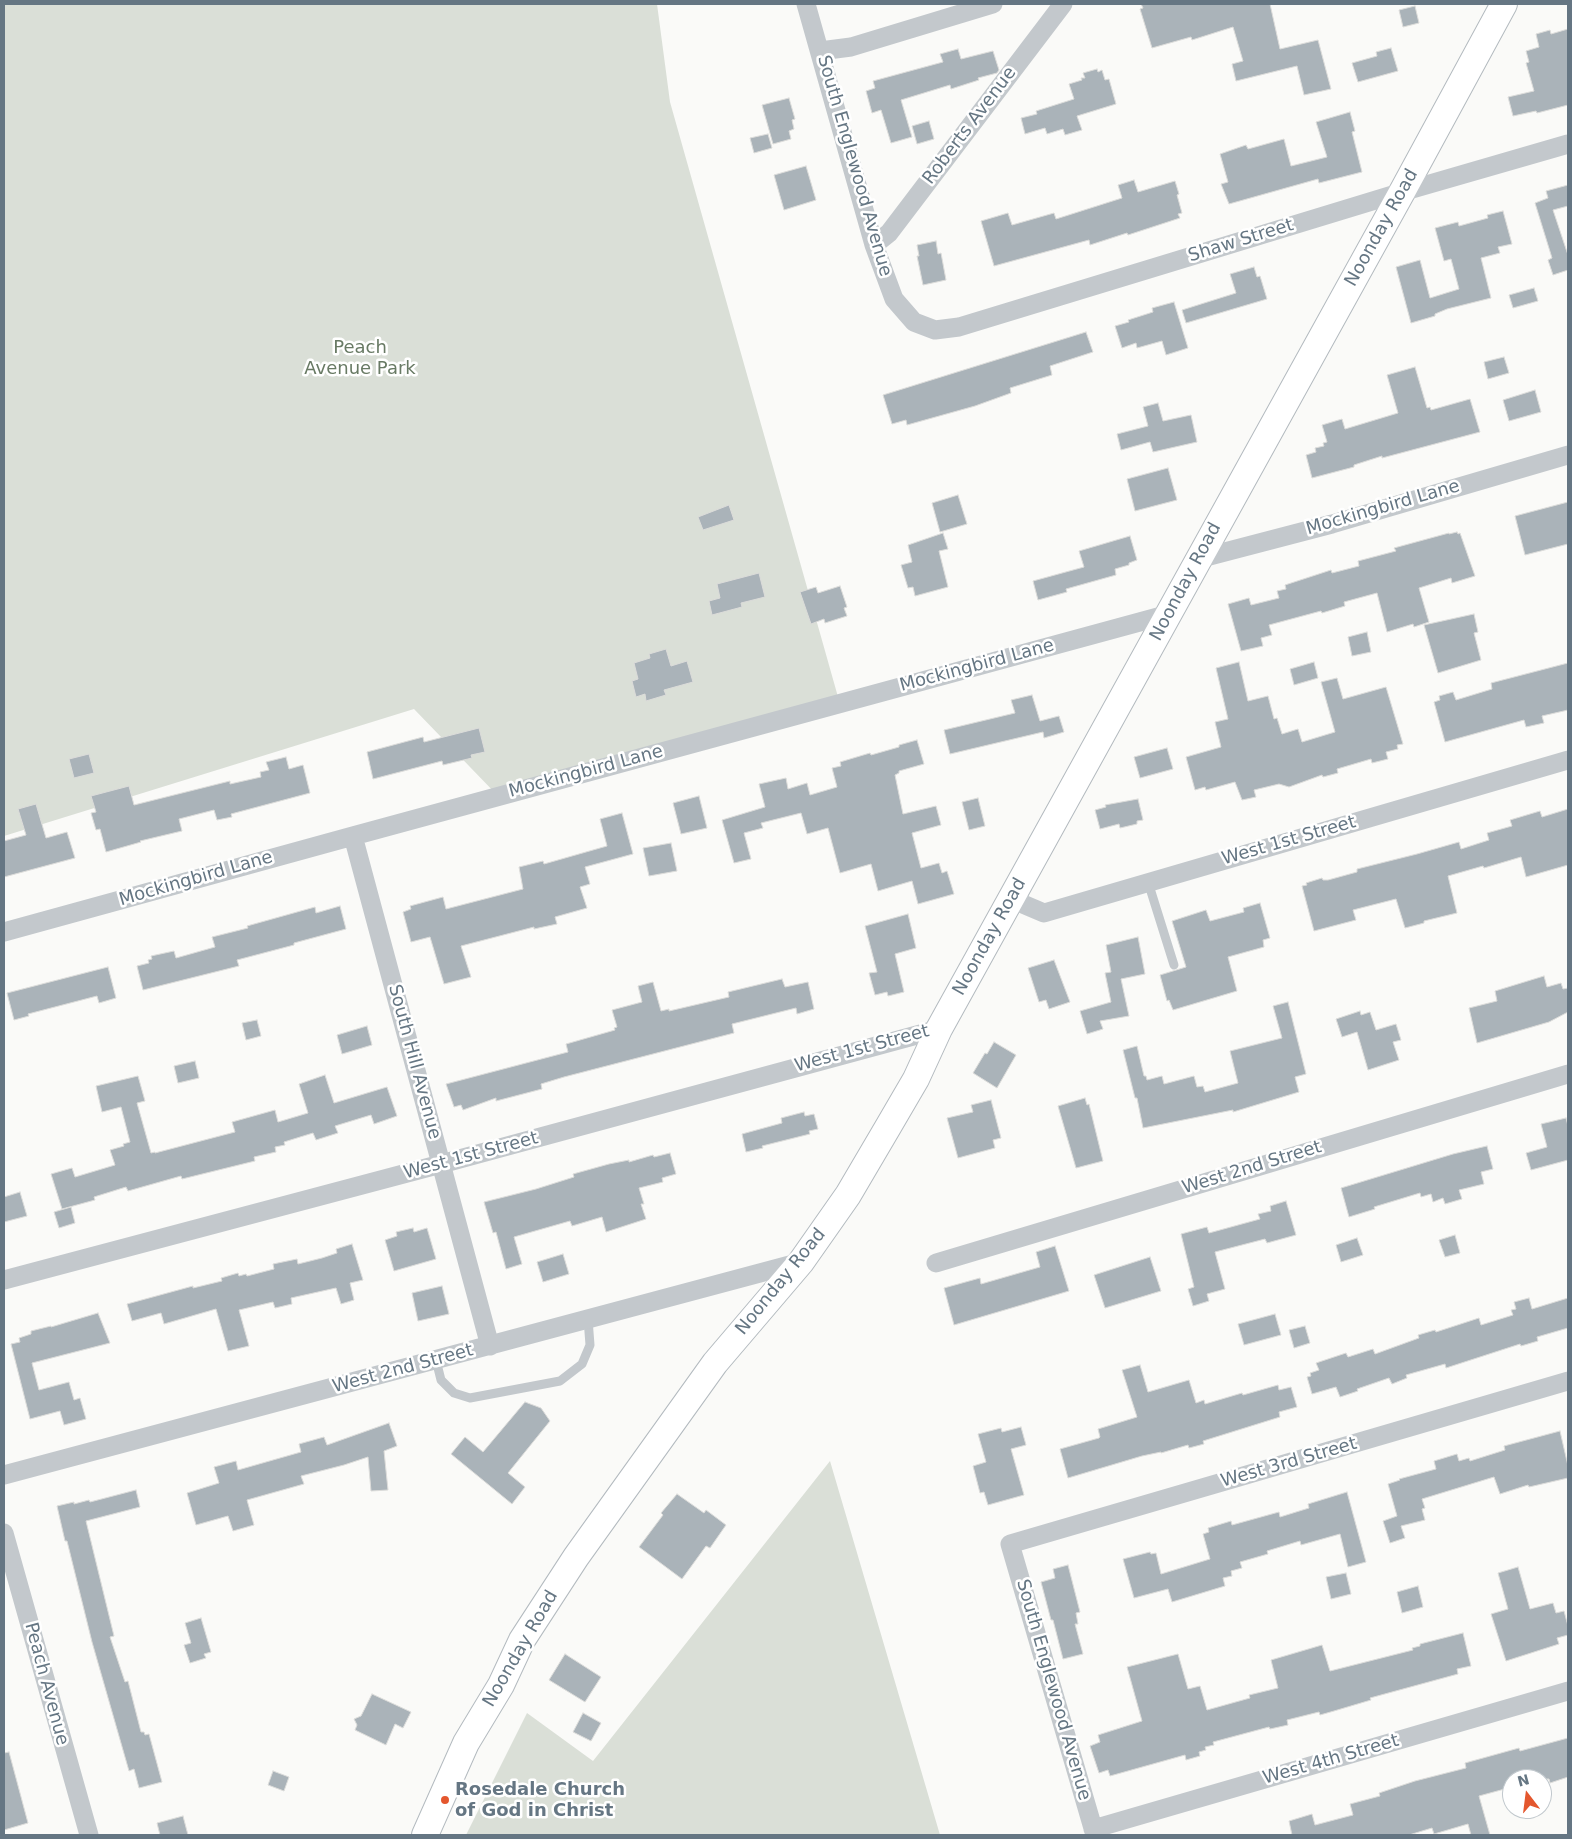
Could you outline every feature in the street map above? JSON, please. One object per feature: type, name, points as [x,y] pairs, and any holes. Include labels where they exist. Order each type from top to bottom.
[{"type":"street","name":"South Englewood Avenue","points":[[806,4],[874,245],[894,299],[914,322]]},
{"type":"street","points":[[820,51],[852,47],[993,4]]},
{"type":"street","name":"Roberts Avenue","points":[[874,245],[888,233],[1063,4]]},
{"type":"street","name":"Noonday Road","points":[[426,1835],[466,1743],[502,1685],[522,1640],[576,1557],[715,1363],[801,1262],[848,1195],[916,1079],[938,1029],[1169,614],[1504,4]]},
{"type":"street","name":"Shaw Street","points":[[914,322],[935,330],[958,326],[1568,144]]},
{"type":"street","name":"Mockingbird Lane","points":[[1198,559],[1332,524],[1568,455]]},
{"type":"street","name":"Mockingbird Lane","points":[[4,932],[1169,614]]},
{"type":"street","name":"West 1st Street","points":[[1011,899],[1044,913],[1568,760]]},
{"type":"street","name":"South Hill Avenue","points":[[353,836],[490,1346]]},
{"type":"street","name":"West 1st Street","points":[[4,1280],[938,1029]]},
{"type":"street","name":"West 2nd Street","points":[[936,1263],[1568,1074]]},
{"type":"street","name":"West 2nd Street","points":[[4,1475],[801,1262]]},
{"type":"street","name":"West 3rd Street","points":[[1010,1544],[1568,1381]]},
{"type":"street","name":"Peach Avenue","points":[[4,1533],[89,1835]]},
{"type":"street","name":"South Englewood Avenue","points":[[1010,1544],[1094,1832]]},
{"type":"street","name":"West 4th Street","points":[[1094,1832],[1568,1691]]},
{"type":"lane","points":[[1148,882],[1174,965]]},
{"type":"lane","points":[[436,1360],[441,1380],[454,1393],[470,1398],[560,1381],[582,1364],[590,1345],[588,1319]]},
{"type":"green space","name":"Peach Avenue Park","points":[[4,4],[657,4],[670,102],[840,704],[498,796],[414,709],[4,836]]},
{"type":"green space","points":[[830,1461],[940,1835],[466,1835],[527,1713],[593,1761]]},
{"type":"building","points":[[1141,4],[1270,4],[1280,49],[1318,40],[1331,89],[1304,95],[1297,66],[1236,81],[1232,64],[1243,61],[1233,27],[1192,40],[1191,37],[1152,48],[1140,9],[1143,8]]},
{"type":"building","points":[[1415,6],[1419,23],[1403,27],[1399,10]]},
{"type":"building","points":[[1568,29],[1568,105],[1537,113],[1536,111],[1513,116],[1508,97],[1534,91],[1526,63],[1529,62],[1526,51],[1539,47],[1536,34],[1550,30],[1551,34]]},
{"type":"building","points":[[1391,48],[1398,71],[1358,82],[1352,63],[1377,56],[1376,52]]},
{"type":"building","points":[[958,49],[961,59],[993,51],[999,70],[997,73],[978,78],[979,80],[951,89],[950,85],[901,100],[912,137],[891,143],[881,110],[872,113],[866,91],[875,88],[873,81],[943,62],[940,54]]},
{"type":"building","points":[[1097,69],[1098,72],[1102,70],[1105,80],[1109,79],[1116,104],[1077,116],[1082,130],[1065,135],[1063,129],[1047,134],[1045,128],[1025,134],[1021,118],[1037,114],[1036,111],[1074,99],[1069,84],[1085,78],[1083,73]]},
{"type":"building","points":[[789,98],[795,119],[792,120],[794,129],[789,131],[791,139],[773,144],[762,105]]},
{"type":"building","points":[[1350,112],[1355,131],[1352,132],[1362,172],[1319,183],[1318,179],[1229,204],[1221,184],[1228,182],[1220,154],[1246,145],[1248,149],[1284,139],[1291,166],[1327,157],[1316,122]]},
{"type":"building","points":[[929,121],[934,139],[917,144],[912,126]]},
{"type":"building","points":[[768,134],[772,148],[754,153],[750,138]]},
{"type":"building","points":[[806,166],[816,200],[784,210],[774,175]]},
{"type":"building","points":[[1134,180],[1138,192],[1175,181],[1182,213],[1178,214],[1180,218],[1090,245],[1089,240],[994,266],[981,221],[1008,213],[1012,225],[1054,213],[1056,219],[1122,198],[1118,185]]},
{"type":"building","points":[[1568,185],[1568,206],[1553,210],[1568,255],[1568,270],[1553,275],[1548,260],[1552,258],[1535,203],[1548,198],[1546,191]]},
{"type":"building","points":[[1503,211],[1512,244],[1498,247],[1500,253],[1481,258],[1491,298],[1447,309],[1435,314],[1435,316],[1411,323],[1396,267],[1420,260],[1430,298],[1459,289],[1451,259],[1444,261],[1435,228],[1458,222],[1459,226],[1488,218],[1487,215]]},
{"type":"building","points":[[936,241],[938,254],[941,253],[946,280],[923,285],[917,256],[919,256],[917,245]]},
{"type":"building","points":[[1254,267],[1257,277],[1260,276],[1267,299],[1186,323],[1182,310],[1236,293],[1230,274]]},
{"type":"building","points":[[1534,288],[1538,301],[1513,308],[1509,295]]},
{"type":"building","points":[[1174,302],[1188,348],[1166,355],[1162,341],[1137,348],[1136,343],[1122,348],[1115,326],[1153,312],[1152,308]]},
{"type":"building","points":[[1086,332],[1093,352],[1050,366],[1052,375],[1010,388],[1011,393],[975,406],[907,425],[906,420],[892,424],[883,395]]},
{"type":"building","points":[[1504,357],[1509,373],[1488,379],[1484,362]]},
{"type":"building","points":[[1415,367],[1427,408],[1430,407],[1431,410],[1470,399],[1480,432],[1382,458],[1382,456],[1354,465],[1354,467],[1312,478],[1306,455],[1316,452],[1315,448],[1324,446],[1323,443],[1327,442],[1322,425],[1342,419],[1345,429],[1398,413],[1387,375]]},
{"type":"building","points":[[1535,390],[1541,412],[1509,421],[1503,400]]},
{"type":"building","points":[[1158,403],[1163,421],[1191,415],[1197,442],[1153,452],[1150,442],[1121,450],[1117,434],[1148,426],[1143,407]]},
{"type":"building","points":[[1168,468],[1177,500],[1135,511],[1127,479]]},
{"type":"building","points":[[958,495],[967,524],[940,532],[932,503]]},
{"type":"building","points":[[1568,502],[1568,544],[1525,555],[1515,516]]},
{"type":"building","points":[[729,505],[734,520],[703,530],[698,517]]},
{"type":"building","points":[[1457,532],[1458,534],[1460,533],[1475,576],[1452,583],[1451,578],[1419,588],[1429,622],[1414,627],[1413,624],[1387,632],[1377,593],[1344,602],[1345,606],[1322,613],[1321,611],[1269,625],[1272,635],[1261,638],[1263,646],[1241,651],[1228,604],[1249,598],[1251,605],[1279,598],[1277,591],[1286,589],[1285,585],[1331,570],[1332,573],[1359,566],[1358,561],[1396,551],[1394,548]]},
{"type":"building","points":[[943,533],[948,549],[939,551],[948,587],[915,596],[913,587],[908,588],[901,565],[912,562],[908,545]]},
{"type":"building","points":[[1130,536],[1137,560],[1129,563],[1129,565],[1115,569],[1116,575],[1066,589],[1067,592],[1038,600],[1033,581],[1084,567],[1079,551]]},
{"type":"building","points":[[759,573],[765,597],[741,603],[742,607],[712,615],[709,601],[720,598],[717,584]]},
{"type":"building","points":[[840,586],[847,607],[844,608],[847,616],[825,623],[824,619],[811,624],[800,592],[816,587],[818,593]]},
{"type":"building","points":[[1474,614],[1478,632],[1474,633],[1481,660],[1438,673],[1424,625]]},
{"type":"building","points":[[1367,632],[1371,652],[1352,656],[1348,637]]},
{"type":"building","points":[[666,649],[671,666],[687,661],[693,682],[664,690],[666,695],[646,701],[645,694],[636,697],[632,681],[638,679],[634,663],[650,658],[649,654]]},
{"type":"building","points":[[1239,662],[1248,701],[1268,696],[1274,719],[1277,718],[1282,734],[1298,729],[1302,742],[1335,732],[1321,682],[1337,678],[1343,699],[1386,687],[1403,744],[1397,745],[1398,749],[1386,752],[1388,759],[1372,763],[1371,759],[1337,769],[1338,773],[1323,777],[1322,775],[1289,787],[1279,784],[1254,790],[1256,797],[1242,800],[1235,782],[1206,790],[1205,787],[1195,790],[1186,757],[1221,747],[1215,722],[1228,719],[1216,668]]},
{"type":"building","points":[[1314,662],[1318,678],[1294,685],[1290,669]]},
{"type":"building","points":[[1568,663],[1568,710],[1542,716],[1544,723],[1526,727],[1524,720],[1445,742],[1434,702],[1440,700],[1439,696],[1453,692],[1456,700],[1492,689],[1491,683]]},
{"type":"building","points":[[1032,695],[1040,721],[1059,716],[1064,732],[1044,738],[1043,732],[950,754],[944,730],[1015,713],[1011,700]]},
{"type":"building","points":[[479,728],[485,752],[471,755],[472,758],[443,765],[442,761],[373,779],[367,752],[423,737],[424,742]]},
{"type":"building","points":[[917,740],[924,764],[899,771],[895,775],[903,814],[936,806],[941,825],[912,833],[921,868],[939,863],[942,873],[947,871],[954,894],[918,904],[912,881],[878,891],[871,864],[840,873],[828,828],[807,834],[801,813],[761,823],[763,828],[744,833],[751,859],[734,863],[722,820],[765,807],[759,784],[786,778],[788,789],[807,783],[810,795],[837,787],[832,768],[841,766],[840,762],[899,747],[899,745]]},
{"type":"building","points":[[1167,748],[1173,769],[1140,778],[1134,757]]},
{"type":"building","points":[[89,754],[94,773],[74,778],[69,759]]},
{"type":"building","points":[[286,757],[289,769],[303,765],[310,793],[231,814],[232,817],[217,820],[214,810],[179,819],[182,831],[140,841],[106,852],[100,829],[96,830],[91,813],[96,812],[91,796],[129,786],[134,805],[230,781],[230,784],[261,777],[260,772],[269,770],[266,762]]},
{"type":"building","points":[[699,796],[707,828],[681,834],[673,803]]},
{"type":"building","points":[[978,798],[985,826],[969,830],[962,802]]},
{"type":"building","points":[[1138,799],[1143,820],[1137,821],[1137,824],[1120,828],[1119,824],[1100,829],[1095,810],[1106,807],[1105,805]]},
{"type":"building","points":[[36,804],[46,838],[67,832],[75,858],[4,877],[4,841],[26,835],[18,809]]},
{"type":"building","points":[[1568,809],[1568,865],[1526,877],[1521,857],[1484,868],[1483,866],[1448,876],[1457,913],[1405,928],[1396,899],[1353,910],[1356,920],[1314,931],[1302,886],[1307,885],[1306,883],[1322,878],[1323,880],[1328,880],[1357,872],[1357,869],[1459,842],[1461,849],[1489,840],[1487,833],[1512,826],[1510,820],[1540,811],[1542,817]]},
{"type":"building","points":[[622,813],[633,854],[585,867],[590,884],[580,887],[587,908],[555,917],[557,924],[534,929],[534,927],[461,946],[471,977],[444,984],[430,937],[411,942],[403,912],[411,909],[410,906],[443,897],[446,909],[523,889],[519,867],[543,861],[544,864],[607,846],[600,819]]},
{"type":"building","points":[[671,843],[677,871],[649,876],[643,848]]},
{"type":"building","points":[[1260,903],[1270,938],[1263,940],[1264,947],[1228,957],[1237,991],[1173,1010],[1169,1000],[1167,1001],[1160,975],[1186,967],[1172,921],[1206,910],[1210,921],[1244,912],[1243,908]]},
{"type":"building","points":[[340,906],[346,929],[237,960],[239,966],[143,990],[137,966],[149,963],[148,960],[152,959],[151,956],[174,951],[176,958],[215,947],[212,937],[315,907],[316,913]]},
{"type":"building","points":[[908,914],[916,948],[895,954],[904,992],[888,996],[887,992],[875,995],[869,973],[877,972],[865,926]]},
{"type":"building","points":[[1138,937],[1145,974],[1121,979],[1129,1016],[1100,1021],[1103,1029],[1087,1034],[1080,1011],[1111,1002],[1105,973],[1111,972],[1106,945]]},
{"type":"building","points":[[1054,960],[1070,1002],[1049,1009],[1046,1000],[1039,1002],[1028,968]]},
{"type":"building","points":[[108,967],[116,998],[99,1003],[97,996],[28,1014],[29,1016],[14,1020],[7,993]]},
{"type":"building","points":[[1544,976],[1547,987],[1561,983],[1563,989],[1568,988],[1568,1012],[1549,1022],[1477,1043],[1469,1008],[1497,1001],[1495,991]]},
{"type":"building","points":[[782,979],[785,987],[808,982],[814,1009],[797,1014],[796,1008],[732,1024],[734,1033],[564,1077],[541,1084],[542,1089],[496,1101],[496,1098],[463,1110],[461,1105],[454,1107],[446,1084],[568,1052],[566,1044],[615,1030],[614,1028],[617,1027],[612,1010],[642,1002],[638,986],[653,982],[661,1011],[669,1009],[669,1011],[729,997],[728,992]]},
{"type":"building","points":[[1288,1002],[1306,1074],[1295,1077],[1299,1092],[1233,1112],[1233,1110],[1143,1128],[1137,1098],[1135,1098],[1123,1050],[1137,1046],[1144,1076],[1146,1076],[1147,1080],[1162,1076],[1164,1084],[1194,1076],[1197,1087],[1203,1086],[1205,1092],[1238,1083],[1230,1051],[1282,1038],[1273,1006]]},
{"type":"building","points":[[1360,1011],[1361,1015],[1370,1012],[1376,1030],[1396,1024],[1401,1040],[1393,1042],[1399,1060],[1368,1070],[1357,1032],[1342,1037],[1336,1019]]},
{"type":"building","points":[[257,1020],[261,1036],[246,1040],[242,1023]]},
{"type":"building","points":[[367,1026],[372,1045],[342,1054],[337,1035]]},
{"type":"building","points":[[994,1042],[1016,1055],[997,1088],[973,1073]]},
{"type":"building","points":[[195,1061],[199,1078],[178,1083],[174,1066]]},
{"type":"building","points":[[325,1075],[334,1103],[387,1087],[397,1116],[374,1124],[371,1115],[335,1126],[338,1133],[316,1140],[313,1133],[284,1142],[285,1145],[275,1147],[276,1152],[254,1157],[255,1161],[182,1179],[181,1176],[128,1191],[126,1187],[94,1197],[95,1200],[62,1209],[51,1174],[72,1168],[75,1177],[115,1165],[110,1150],[130,1142],[121,1107],[102,1112],[96,1086],[138,1076],[145,1101],[137,1103],[151,1153],[155,1153],[235,1132],[232,1122],[275,1110],[278,1122],[308,1113],[299,1084]]},
{"type":"building","points":[[1085,1098],[1087,1105],[1089,1104],[1103,1161],[1076,1168],[1058,1106]]},
{"type":"building","points":[[991,1100],[1001,1138],[993,1140],[995,1148],[958,1158],[947,1118],[973,1112],[971,1105]]},
{"type":"building","points":[[804,1112],[805,1116],[814,1114],[818,1129],[809,1131],[810,1134],[746,1152],[742,1134],[782,1123],[781,1118]]},
{"type":"building","points":[[1566,1118],[1568,1126],[1568,1160],[1531,1170],[1526,1153],[1547,1147],[1541,1124]]},
{"type":"building","points":[[1487,1146],[1493,1169],[1481,1172],[1484,1184],[1459,1190],[1462,1199],[1445,1204],[1443,1198],[1433,1202],[1431,1194],[1421,1197],[1420,1193],[1349,1217],[1341,1188],[1453,1154]]},
{"type":"building","points":[[670,1153],[676,1174],[662,1178],[663,1182],[639,1188],[644,1204],[641,1204],[646,1219],[606,1232],[602,1217],[572,1226],[570,1221],[514,1237],[522,1264],[506,1269],[496,1232],[493,1233],[484,1202],[536,1189],[574,1177],[573,1174],[609,1164],[629,1160],[629,1162],[653,1155],[654,1157]]},
{"type":"building","points":[[20,1192],[27,1216],[4,1222],[4,1197]]},
{"type":"building","points":[[1286,1201],[1296,1235],[1267,1243],[1265,1239],[1215,1252],[1225,1289],[1207,1294],[1209,1301],[1193,1306],[1188,1289],[1194,1287],[1181,1234],[1207,1227],[1209,1233],[1260,1219],[1258,1214],[1271,1211],[1270,1206]]},
{"type":"building","points":[[71,1207],[75,1223],[59,1228],[54,1212]]},
{"type":"building","points":[[413,1228],[414,1232],[427,1228],[436,1259],[394,1271],[385,1240],[397,1236],[396,1232]]},
{"type":"building","points":[[1455,1235],[1460,1253],[1445,1257],[1439,1240]]},
{"type":"building","points":[[1357,1238],[1363,1255],[1341,1262],[1336,1245]]},
{"type":"building","points":[[352,1244],[363,1280],[350,1283],[354,1300],[341,1304],[336,1288],[291,1298],[292,1304],[275,1308],[273,1302],[239,1310],[249,1346],[228,1351],[216,1309],[164,1324],[161,1313],[132,1321],[127,1304],[193,1286],[193,1288],[222,1281],[221,1278],[238,1273],[239,1276],[246,1274],[247,1276],[274,1269],[273,1264],[297,1259],[298,1264],[322,1258],[337,1253],[336,1249]]},
{"type":"building","points":[[1055,1246],[1069,1291],[954,1325],[944,1288],[980,1278],[981,1284],[1040,1267],[1036,1252]]},
{"type":"building","points":[[563,1254],[569,1274],[543,1282],[537,1262]]},
{"type":"building","points":[[1150,1257],[1161,1291],[1105,1308],[1094,1275]]},
{"type":"building","points":[[442,1286],[449,1314],[418,1321],[412,1293]]},
{"type":"building","points":[[1529,1298],[1532,1309],[1568,1298],[1568,1328],[1537,1337],[1538,1341],[1521,1346],[1520,1344],[1446,1368],[1445,1364],[1406,1375],[1407,1378],[1392,1384],[1389,1378],[1340,1397],[1336,1387],[1312,1394],[1307,1377],[1311,1376],[1310,1373],[1319,1370],[1316,1363],[1346,1353],[1348,1357],[1373,1349],[1375,1354],[1419,1338],[1418,1335],[1435,1330],[1436,1332],[1479,1318],[1481,1325],[1513,1315],[1511,1310],[1516,1309],[1514,1302]]},
{"type":"building","points":[[98,1313],[110,1343],[32,1363],[39,1390],[69,1382],[74,1400],[80,1398],[86,1419],[64,1425],[60,1411],[30,1419],[11,1344],[20,1342],[19,1338],[31,1334],[31,1331]]},
{"type":"building","points":[[1275,1314],[1281,1335],[1244,1345],[1238,1324]]},
{"type":"building","points":[[1305,1326],[1310,1343],[1294,1348],[1289,1330]]},
{"type":"building","points":[[1140,1365],[1148,1392],[1189,1380],[1196,1403],[1204,1400],[1205,1404],[1278,1385],[1279,1390],[1291,1387],[1297,1407],[1279,1412],[1280,1417],[1203,1441],[1204,1444],[1189,1448],[1188,1445],[1161,1453],[1142,1456],[1068,1478],[1060,1449],[1099,1438],[1098,1429],[1137,1417],[1122,1370]]},
{"type":"building","points":[[525,1402],[541,1408],[550,1421],[508,1473],[525,1487],[512,1504],[451,1454],[465,1437],[483,1452]]},
{"type":"building","points":[[389,1423],[397,1446],[384,1451],[388,1490],[371,1491],[368,1457],[301,1476],[304,1484],[247,1500],[254,1525],[233,1531],[228,1516],[196,1525],[187,1493],[219,1483],[214,1467],[236,1461],[238,1470],[301,1452],[299,1444],[324,1437],[327,1445]]},
{"type":"building","points":[[1021,1427],[1026,1445],[1011,1449],[1024,1495],[988,1505],[984,1492],[980,1493],[973,1466],[986,1462],[978,1434],[1001,1428],[1002,1432]]},
{"type":"building","points":[[1560,1431],[1568,1466],[1568,1478],[1529,1487],[1528,1485],[1500,1494],[1494,1477],[1422,1499],[1425,1508],[1422,1509],[1425,1520],[1401,1526],[1405,1538],[1390,1543],[1383,1521],[1397,1516],[1388,1484],[1436,1469],[1434,1461],[1457,1454],[1459,1461],[1469,1458],[1470,1461],[1505,1450],[1504,1446]]},
{"type":"building","points":[[136,1490],[140,1507],[86,1521],[114,1636],[110,1637],[125,1682],[128,1681],[141,1732],[144,1732],[145,1735],[149,1734],[162,1782],[139,1788],[134,1769],[129,1771],[92,1642],[57,1506],[89,1500],[90,1502]]},
{"type":"building","points":[[1347,1492],[1366,1562],[1348,1567],[1340,1534],[1301,1545],[1300,1541],[1267,1551],[1268,1554],[1240,1562],[1242,1568],[1231,1571],[1232,1576],[1223,1578],[1225,1586],[1172,1602],[1168,1589],[1134,1598],[1123,1559],[1150,1552],[1151,1554],[1156,1553],[1161,1574],[1210,1559],[1203,1534],[1209,1532],[1208,1528],[1231,1521],[1232,1525],[1279,1512],[1280,1517],[1309,1508],[1308,1504]]},
{"type":"building","points":[[677,1494],[704,1513],[706,1510],[726,1525],[710,1548],[706,1546],[682,1579],[639,1547],[663,1515],[661,1513]]},
{"type":"building","points":[[1068,1565],[1080,1612],[1076,1613],[1078,1624],[1075,1624],[1083,1654],[1063,1659],[1041,1582],[1055,1578],[1053,1569]]},
{"type":"building","points":[[1518,1567],[1530,1609],[1553,1603],[1556,1613],[1564,1611],[1568,1635],[1557,1638],[1559,1644],[1506,1661],[1491,1614],[1508,1609],[1498,1573]]},
{"type":"building","points":[[1346,1573],[1351,1594],[1331,1599],[1326,1577]]},
{"type":"building","points":[[1418,1586],[1423,1607],[1402,1613],[1397,1592]]},
{"type":"building","points":[[201,1618],[211,1652],[204,1654],[206,1658],[190,1663],[184,1645],[191,1643],[185,1623]]},
{"type":"building","points":[[1463,1633],[1471,1666],[1457,1669],[1458,1674],[1370,1698],[1371,1700],[1320,1715],[1319,1712],[1287,1720],[1288,1725],[1270,1729],[1269,1727],[1213,1742],[1214,1745],[1205,1747],[1206,1750],[1199,1752],[1200,1756],[1186,1760],[1185,1755],[1110,1776],[1108,1770],[1099,1773],[1090,1746],[1100,1742],[1098,1735],[1142,1721],[1127,1667],[1178,1654],[1188,1689],[1200,1686],[1207,1710],[1250,1698],[1249,1695],[1278,1688],[1271,1660],[1322,1645],[1330,1671],[1413,1650],[1412,1648],[1420,1646],[1420,1644]]},
{"type":"building","points":[[565,1654],[601,1677],[585,1702],[549,1680]]},
{"type":"building","points":[[372,1694],[411,1712],[403,1728],[395,1724],[386,1745],[355,1730],[357,1725],[354,1719],[361,1716]]},
{"type":"building","points":[[583,1713],[601,1723],[591,1741],[573,1732]]},
{"type":"building","points":[[1568,1738],[1568,1777],[1552,1782],[1552,1769],[1502,1769],[1502,1790],[1479,1796],[1490,1835],[1471,1835],[1468,1824],[1434,1834],[1432,1828],[1409,1835],[1292,1835],[1289,1821],[1312,1814],[1315,1825],[1353,1815],[1350,1804],[1380,1796],[1379,1793],[1415,1781],[1466,1768],[1465,1763],[1519,1748],[1520,1751]]},
{"type":"building","points":[[9,1752],[28,1823],[4,1830],[4,1753]]},
{"type":"building","points":[[273,1771],[289,1777],[284,1791],[268,1785]]},
{"type":"building","points":[[183,1816],[188,1835],[160,1835],[157,1823]]},
{"type":"place","name":"Rosedale Church of God in Christ","points":[[445,1800]]}]
